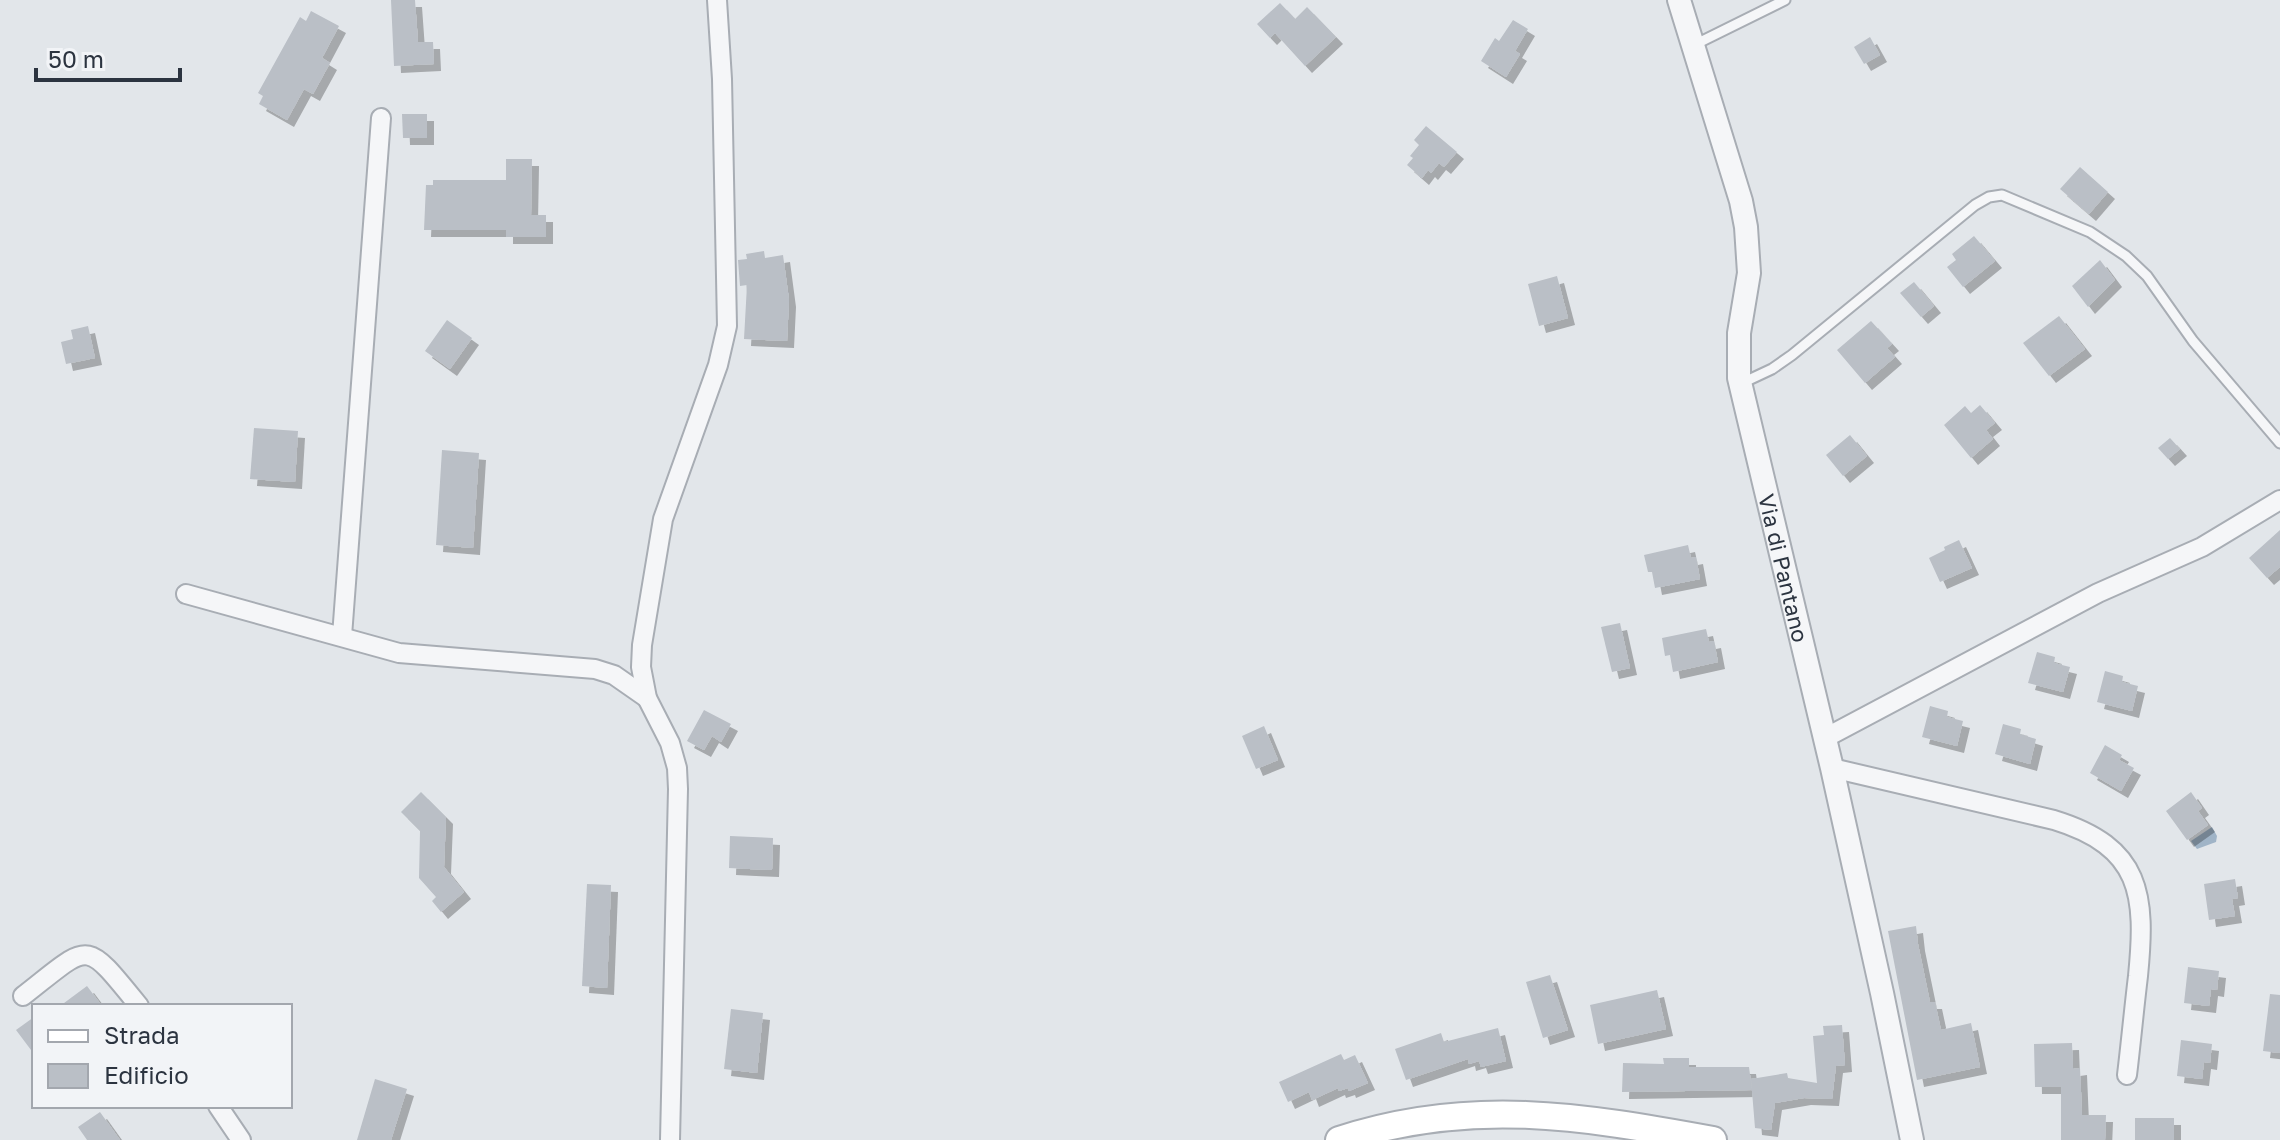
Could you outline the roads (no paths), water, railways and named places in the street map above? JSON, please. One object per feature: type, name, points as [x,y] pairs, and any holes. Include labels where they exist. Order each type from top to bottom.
[{"type":"main road","points":[[1339,1140],[1417,1120],[1462,1114],[1515,1113],[1587,1118],[1713,1140]]},
{"type":"street","points":[[670,1140],[677,768],[670,743],[647,698],[641,652],[657,544],[678,471],[718,365],[727,326],[722,79],[717,0]]},
{"type":"street","name":"Via di Pantano","points":[[1679,0],[1741,201],[1748,238],[1749,273],[1737,355],[1740,384],[1832,768],[1912,1140]]},
{"type":"street","points":[[342,636],[381,118]]},
{"type":"street","points":[[1825,738],[2086,599],[2202,547],[2280,500]]},
{"type":"street","points":[[186,594],[409,655],[595,669],[614,675],[647,698]]},
{"type":"street","points":[[1832,768],[2054,820],[2086,831],[2113,851],[2135,885],[2142,918],[2127,1075]]},
{"type":"street","points":[[23,996],[75,956],[89,954],[102,961],[137,1004]]},
{"type":"street","points":[[219,1108],[241,1140]]},
{"type":"lane","points":[[1694,45],[1769,11],[1785,0]]},
{"type":"lane","points":[[1740,384],[1772,369],[1792,355],[1975,205],[1989,197],[2002,195],[2090,232],[2126,256],[2147,276],[2202,353],[2280,443]]},
{"type":"water","points":[[2212,827],[2217,836],[2216,842],[2197,849],[2191,841]]}]
